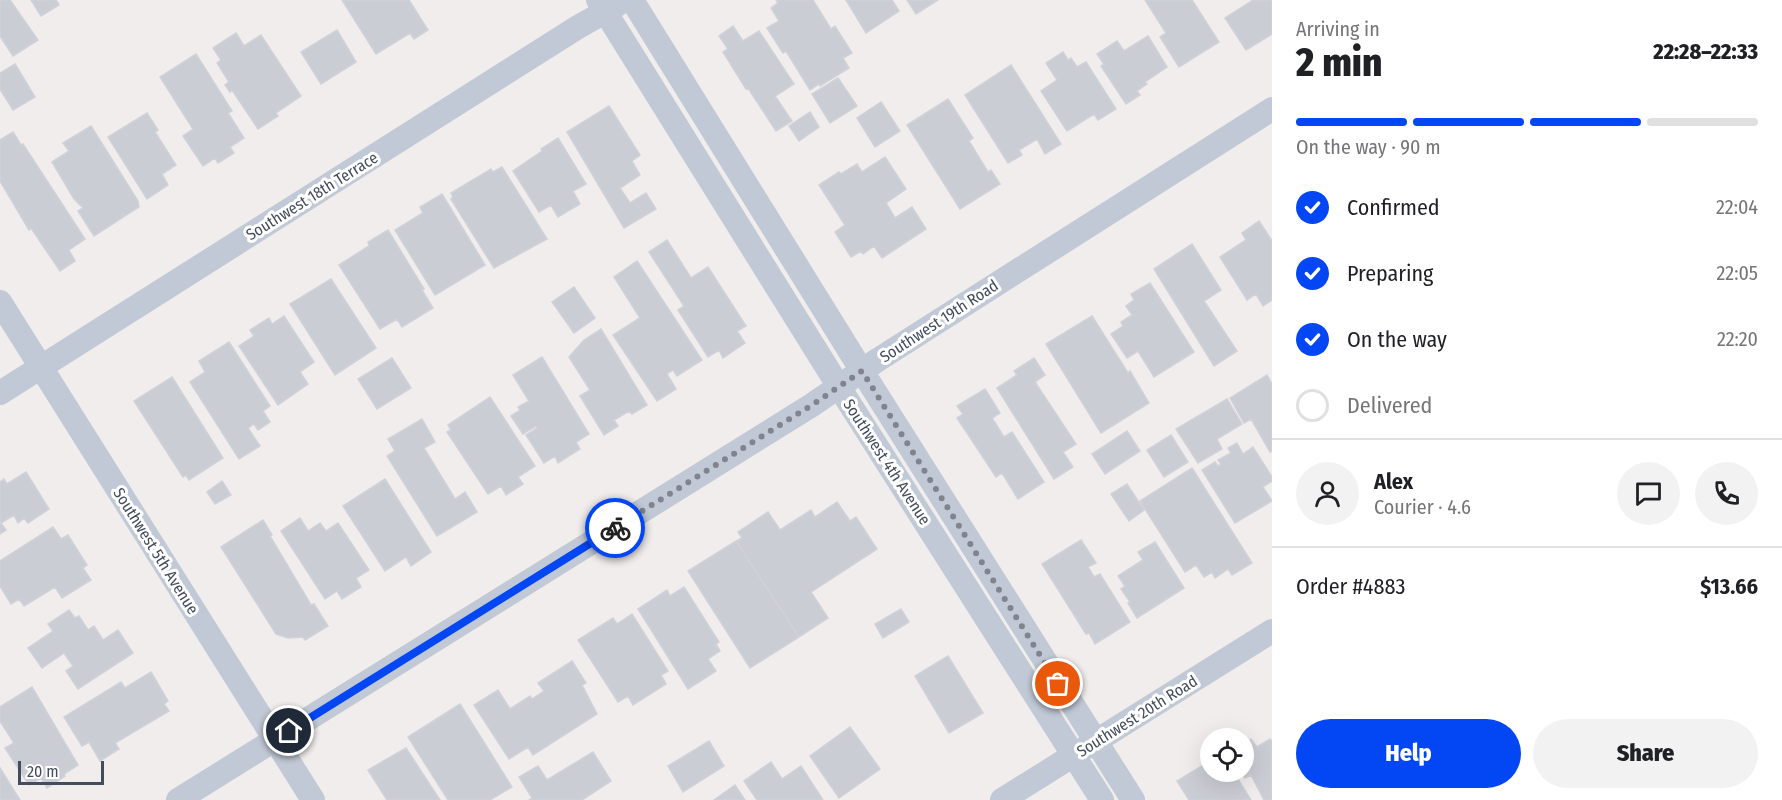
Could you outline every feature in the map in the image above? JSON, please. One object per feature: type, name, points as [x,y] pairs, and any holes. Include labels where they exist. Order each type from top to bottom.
[{"type":"street","name":"Southwest 4th Avenue","points":[[632,0],[862,371],[1133,800]]},
{"type":"street","name":"Southwest 4th Avenue","points":[[609,4],[839,387],[1102,800]]},
{"type":"street","name":"Southwest 18th Terrace","points":[[0,393],[568,34],[609,4]]},
{"type":"street","name":"Southwest 19th Road","points":[[178,800],[839,387],[1272,109]]},
{"type":"street","name":"Southwest 5th Avenue","points":[[0,302],[313,800]]},
{"type":"street","name":"Southwest 20th Road","points":[[1002,800],[1272,631]]},
{"type":"building","points":[[0,0],[10,0],[38,40],[13,56],[0,36]]},
{"type":"building","points":[[31,0],[56,0],[59,5],[41,16]]},
{"type":"building","points":[[342,0],[409,0],[428,30],[414,39],[410,33],[376,54]]},
{"type":"building","points":[[776,0],[813,0],[831,29],[835,26],[852,53],[843,58],[849,68],[810,90],[786,51],[783,53],[767,28],[779,21],[771,8],[778,3]]},
{"type":"building","points":[[846,0],[892,0],[899,11],[866,33]]},
{"type":"building","points":[[907,0],[938,0],[916,14]]},
{"type":"building","points":[[1145,0],[1192,0],[1219,42],[1179,67],[1160,37],[1166,33]]},
{"type":"building","points":[[1253,0],[1272,0],[1272,34],[1246,50],[1225,18]]},
{"type":"building","points":[[733,26],[743,41],[759,31],[794,84],[775,96],[792,121],[776,131],[723,52],[728,49],[719,36]]},
{"type":"building","points":[[337,30],[356,62],[321,84],[301,52]]},
{"type":"building","points":[[236,33],[244,46],[261,35],[301,96],[276,113],[278,116],[258,129],[232,90],[230,92],[225,85],[229,82],[217,63],[221,60],[213,48]]},
{"type":"building","points":[[1148,36],[1167,67],[1145,82],[1147,84],[1137,91],[1140,95],[1126,104],[1101,66],[1104,64],[1097,54],[1117,41],[1124,51]]},
{"type":"building","points":[[1063,52],[1068,60],[1071,58],[1077,67],[1086,62],[1116,109],[1098,120],[1094,114],[1067,131],[1041,91],[1057,80],[1046,63]]},
{"type":"building","points":[[196,54],[232,111],[228,113],[244,138],[230,147],[234,153],[218,163],[215,158],[203,166],[183,136],[193,129],[160,77]]},
{"type":"building","points":[[15,64],[35,97],[13,110],[0,89],[0,73]]},
{"type":"building","points":[[1011,65],[1061,144],[1045,154],[1037,139],[1019,150],[1022,155],[1008,163],[965,95]]},
{"type":"building","points":[[838,78],[857,106],[830,123],[812,94]]},
{"type":"building","points":[[948,99],[973,138],[969,141],[988,172],[991,170],[1000,184],[960,209],[907,125]]},
{"type":"building","points":[[881,102],[900,131],[875,147],[857,118]]},
{"type":"building","points":[[609,106],[640,155],[632,161],[640,175],[620,188],[630,203],[646,193],[656,209],[624,228],[567,132]]},
{"type":"building","points":[[810,112],[819,127],[799,141],[789,126]]},
{"type":"building","points":[[147,113],[158,130],[155,132],[176,165],[162,174],[168,185],[147,199],[108,137]]},
{"type":"building","points":[[91,126],[138,201],[139,207],[94,236],[78,211],[83,208],[74,199],[52,162],[69,151],[63,143]]},
{"type":"building","points":[[13,132],[85,239],[69,250],[75,261],[60,271],[31,228],[29,230],[0,181],[0,140]]},
{"type":"building","points":[[558,138],[586,184],[573,191],[580,204],[558,217],[551,205],[539,212],[513,171]]},
{"type":"building","points":[[885,157],[906,189],[886,203],[895,218],[912,207],[926,229],[882,258],[874,246],[863,254],[861,251],[851,257],[835,232],[845,225],[819,185],[857,164],[862,172]]},
{"type":"building","points":[[502,167],[547,239],[494,268],[451,199],[453,197],[451,193],[491,169],[493,172]]},
{"type":"building","points":[[442,194],[485,265],[435,295],[395,230],[423,213],[420,207]]},
{"type":"building","points":[[1259,221],[1272,241],[1272,300],[1263,306],[1256,294],[1247,300],[1220,257],[1246,240],[1242,233]]},
{"type":"building","points":[[388,230],[433,308],[402,327],[397,319],[380,329],[339,265],[369,246],[368,242]]},
{"type":"building","points":[[667,240],[691,278],[708,267],[746,326],[737,331],[745,343],[723,358],[719,350],[708,357],[678,310],[684,306],[649,252]]},
{"type":"building","points":[[1192,244],[1221,290],[1204,301],[1237,351],[1214,366],[1154,269]]},
{"type":"building","points":[[637,261],[702,360],[677,376],[673,370],[667,374],[676,389],[657,401],[613,335],[640,318],[614,277]]},
{"type":"building","points":[[331,279],[376,348],[335,375],[290,304]]},
{"type":"building","points":[[1150,283],[1194,352],[1154,377],[1138,351],[1127,358],[1111,334],[1123,326],[1121,322],[1132,315],[1126,306],[1134,300],[1131,294]]},
{"type":"building","points":[[574,287],[595,318],[574,333],[552,302]]},
{"type":"building","points":[[284,316],[314,362],[300,372],[308,384],[278,405],[239,346],[254,336],[250,330],[269,318],[272,324]]},
{"type":"building","points":[[1092,316],[1149,403],[1101,433],[1046,344]]},
{"type":"building","points":[[601,329],[647,405],[632,414],[629,411],[614,420],[618,426],[604,435],[580,396],[590,390],[569,357],[584,340]]},
{"type":"building","points":[[229,342],[270,406],[263,411],[270,422],[258,430],[254,424],[248,428],[260,446],[239,459],[190,382],[205,372],[199,361]]},
{"type":"building","points":[[542,357],[589,434],[576,442],[580,449],[558,463],[555,456],[544,463],[526,435],[537,428],[536,426],[523,434],[511,416],[520,410],[518,407],[529,401],[513,375]]},
{"type":"building","points":[[392,358],[411,388],[377,409],[358,379]]},
{"type":"building","points":[[1034,358],[1045,375],[1035,382],[1076,444],[1063,452],[1073,467],[1054,479],[997,388],[1017,375],[1014,371]]},
{"type":"building","points":[[1267,375],[1272,384],[1272,451],[1270,452],[1251,419],[1244,423],[1230,398]]},
{"type":"building","points":[[172,377],[223,458],[189,480],[186,475],[183,477],[134,401]]},
{"type":"building","points":[[985,389],[1000,413],[992,418],[1004,437],[1012,432],[1044,482],[1018,499],[1002,473],[996,477],[957,418],[963,414],[957,406]]},
{"type":"building","points":[[490,397],[535,466],[518,477],[523,484],[506,495],[501,486],[488,494],[447,432],[451,430],[448,425]]},
{"type":"building","points":[[1227,399],[1242,424],[1217,439],[1222,449],[1198,463],[1176,429]]},
{"type":"building","points":[[422,419],[435,442],[424,448],[455,499],[465,492],[477,512],[437,536],[387,456],[395,451],[388,439]]},
{"type":"building","points":[[1127,431],[1140,451],[1105,474],[1092,454]]},
{"type":"building","points":[[1171,435],[1188,462],[1164,477],[1147,450]]},
{"type":"building","points":[[1237,443],[1243,454],[1253,447],[1272,477],[1272,481],[1263,487],[1272,501],[1235,523],[1202,470],[1215,462],[1218,466],[1221,464],[1218,460],[1231,453],[1228,448]]},
{"type":"building","points":[[1192,468],[1252,563],[1232,575],[1228,569],[1215,578],[1212,572],[1204,577],[1196,565],[1185,572],[1140,501]]},
{"type":"building","points":[[26,472],[49,509],[28,523],[24,518],[18,523],[14,515],[1,523],[6,530],[0,534],[0,482],[4,479],[7,484]]},
{"type":"building","points":[[385,479],[431,552],[411,566],[406,557],[385,571],[343,506]]},
{"type":"building","points":[[222,481],[231,495],[215,504],[207,492]]},
{"type":"building","points":[[1127,484],[1144,510],[1129,521],[1111,494]]},
{"type":"building","points":[[837,502],[850,521],[856,517],[877,549],[811,592],[828,618],[799,637],[736,541],[742,538],[738,532],[768,512],[780,530],[811,510],[815,517]]},
{"type":"building","points":[[300,518],[308,531],[320,523],[326,531],[338,523],[369,570],[356,578],[361,587],[342,599],[337,591],[325,599],[281,531]]},
{"type":"building","points":[[263,520],[311,605],[314,604],[328,626],[305,640],[303,637],[288,638],[276,634],[221,547]]},
{"type":"building","points":[[53,527],[61,539],[68,535],[87,565],[83,568],[91,580],[62,598],[55,587],[24,606],[19,599],[11,604],[0,586],[0,561]]},
{"type":"building","points":[[1081,540],[1096,563],[1088,567],[1094,577],[1100,574],[1130,622],[1095,644],[1089,633],[1086,634],[1042,564]]},
{"type":"building","points":[[736,541],[799,637],[750,668],[688,571]]},
{"type":"building","points":[[1155,542],[1184,588],[1137,618],[1121,589],[1125,586],[1118,576],[1143,560],[1138,552]]},
{"type":"building","points":[[684,587],[719,642],[716,644],[720,651],[708,659],[716,671],[688,689],[638,609],[667,590],[670,596]]},
{"type":"building","points":[[901,609],[909,622],[883,638],[875,624]]},
{"type":"building","points":[[69,610],[75,618],[79,616],[88,630],[94,626],[103,640],[118,630],[133,653],[78,689],[66,671],[73,666],[64,653],[42,668],[28,648],[53,631],[48,624]]},
{"type":"building","points":[[632,614],[668,671],[661,675],[666,684],[633,705],[628,696],[618,702],[578,640],[613,618],[617,624]]},
{"type":"building","points":[[948,656],[983,713],[949,733],[915,676]]},
{"type":"building","points":[[572,661],[586,683],[582,685],[597,714],[533,755],[528,747],[509,759],[474,705],[498,690],[510,709],[530,696],[532,699],[544,691],[538,683]]},
{"type":"building","points":[[151,672],[168,701],[164,704],[169,711],[115,743],[119,749],[100,761],[89,742],[82,746],[64,717],[121,682],[125,688]]},
{"type":"building","points":[[32,687],[78,765],[47,788],[41,778],[29,785],[5,748],[14,743],[0,721],[0,707]]},
{"type":"building","points":[[460,704],[512,787],[490,800],[448,800],[408,737]]},
{"type":"building","points":[[850,727],[880,769],[839,798],[810,756]]},
{"type":"building","points":[[1270,739],[1272,741],[1272,800],[1264,800],[1254,781],[1254,743],[1257,747]]},
{"type":"building","points":[[709,741],[724,766],[683,792],[668,766]]},
{"type":"building","points":[[406,748],[440,800],[387,800],[368,770]]},
{"type":"building","points":[[593,752],[611,781],[582,800],[529,800],[532,798],[519,777],[538,766],[547,780]]},
{"type":"building","points":[[771,762],[782,779],[801,766],[823,800],[757,800],[744,781]]},
{"type":"building","points":[[1200,767],[1200,782],[1240,782],[1251,800],[1189,800],[1177,781]]},
{"type":"building","points":[[0,768],[20,800],[0,800]]},
{"type":"building","points":[[735,785],[745,800],[714,800]]},
{"type":"way so far","points":[[615,528],[812,405],[862,371],[1058,684]]},
{"type":"route","points":[[289,731],[615,528]]}]
